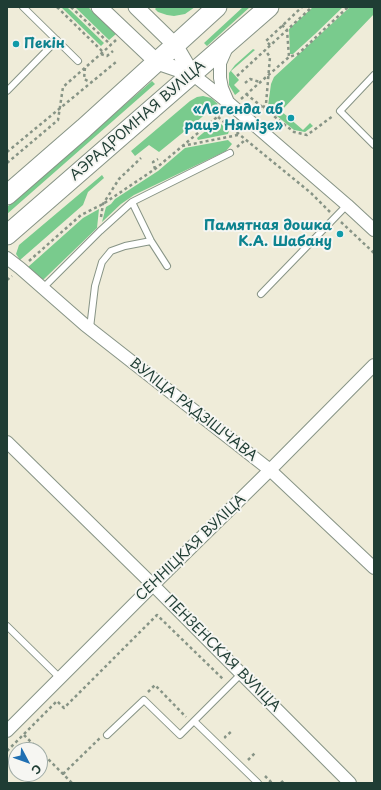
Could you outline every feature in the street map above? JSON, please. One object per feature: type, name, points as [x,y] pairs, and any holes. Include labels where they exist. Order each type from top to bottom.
[{"type":"main road","points":[[7,195],[84,128],[216,7]]},
{"type":"main road","name":"АЭРАДРОМНАЯ ВУЛІЦА","points":[[7,235],[269,7]]},
{"type":"street","points":[[100,7],[156,62],[192,74],[232,104],[374,230]]},
{"type":"street","points":[[136,7],[175,45],[192,74]]},
{"type":"street","points":[[228,43],[220,63],[220,78],[222,88],[232,104]]},
{"type":"street","name":"ВУЛІЦА РАДЗІШЧАВА","points":[[7,258],[90,328],[270,470],[374,568]]},
{"type":"street","name":"СЕННІЦКАЯ ВУЛІЦА","points":[[7,731],[374,365]]},
{"type":"street","name":"ПЕНЗЕНСКАЯ ВУЛІЦА","points":[[7,442],[152,585],[237,677],[350,783]]},
{"type":"lane","points":[[23,7],[78,61]]},
{"type":"lane","points":[[7,91],[57,40]]},
{"type":"lane","points":[[374,75],[340,111],[374,145]]},
{"type":"lane","points":[[43,288],[100,231],[132,202],[230,153]]},
{"type":"lane","points":[[132,202],[151,241],[167,266]]},
{"type":"lane","points":[[261,294],[347,205]]},
{"type":"lane","points":[[90,328],[95,286],[102,262],[111,251],[125,246],[151,241]]},
{"type":"lane","points":[[7,626],[60,678]]},
{"type":"lane","points":[[104,736],[144,700],[180,735],[191,720],[237,677]]},
{"type":"lane","points":[[191,720],[258,783]]},
{"type":"path","points":[[57,7],[102,53],[107,56],[113,51]]},
{"type":"path","points":[[71,7],[111,45]]},
{"type":"path","points":[[270,46],[266,41],[302,7]]},
{"type":"path","points":[[237,76],[312,7]]},
{"type":"path","points":[[7,280],[81,215],[102,204],[155,169],[289,57],[298,54],[348,7]]},
{"type":"path","points":[[282,25],[287,30],[289,57]]},
{"type":"path","points":[[7,163],[58,120],[63,87],[120,36]]},
{"type":"path","points":[[263,108],[266,104],[270,57],[265,50]]},
{"type":"path","points":[[78,61],[85,68]]},
{"type":"path","points":[[7,152],[60,110],[116,62]]},
{"type":"path","points":[[85,68],[84,79],[92,83]]},
{"type":"path","points":[[245,83],[250,79],[260,82]]},
{"type":"path","points":[[246,94],[294,132],[307,135],[340,111]]},
{"type":"path","points":[[218,117],[311,193],[374,253]]},
{"type":"path","points":[[181,146],[239,135]]},
{"type":"path","points":[[102,204],[119,179],[141,158]]},
{"type":"path","points":[[155,169],[153,162],[158,159]]},
{"type":"path","points":[[7,751],[57,701],[64,708],[157,616],[225,681]]},
{"type":"path","points":[[220,686],[225,681],[237,677]]},
{"type":"path","points":[[144,695],[155,684],[191,720]]},
{"type":"path","points":[[24,735],[31,742]]},
{"type":"path","points":[[63,774],[104,736]]},
{"type":"path","points":[[248,760],[255,753]]},
{"type":"path","points":[[48,760],[72,783]]},
{"type":"green space","points":[[61,7],[67,7],[104,43],[101,46]]},
{"type":"green space","points":[[75,7],[88,7],[116,34],[109,40]]},
{"type":"green space","points":[[157,7],[195,7],[185,14],[174,16],[158,12],[155,9]]},
{"type":"green space","points":[[243,7],[250,7],[207,46],[204,43]]},
{"type":"green space","points":[[313,7],[343,7],[293,54],[290,54],[289,29]]},
{"type":"green space","points":[[350,7],[374,7],[374,14],[281,111],[303,130],[310,123],[313,126],[305,132],[294,130],[272,112],[268,106],[271,84],[274,77]]},
{"type":"green space","points":[[253,49],[255,50],[231,71],[239,80],[234,85],[240,91],[235,95],[229,85],[229,73],[235,65]]},
{"type":"green space","points":[[152,81],[155,84],[7,214],[7,207]]},
{"type":"green space","points":[[203,96],[211,98],[218,104],[159,152],[149,145],[135,156],[131,151],[190,101],[197,97]]},
{"type":"green space","points":[[214,124],[221,124],[229,131],[228,134],[198,140],[197,138]]},
{"type":"green space","points":[[228,140],[232,144],[226,151],[134,195],[121,204],[102,222],[106,207],[115,199],[158,171],[185,148]]},
{"type":"green space","points":[[102,175],[104,178],[88,192],[83,205],[20,260],[16,254],[19,245]]},
{"type":"green space","points":[[99,209],[97,228],[44,279],[42,280],[28,267],[83,218]]},
{"type":"place","name":"Пекін","points":[[16,44]]},
{"type":"place","name":"«Легенда аб рацэ Нямізе»","points":[[291,118]]},
{"type":"place","name":"Памятная дошка К.А. Шабану","points":[[340,234]]}]
